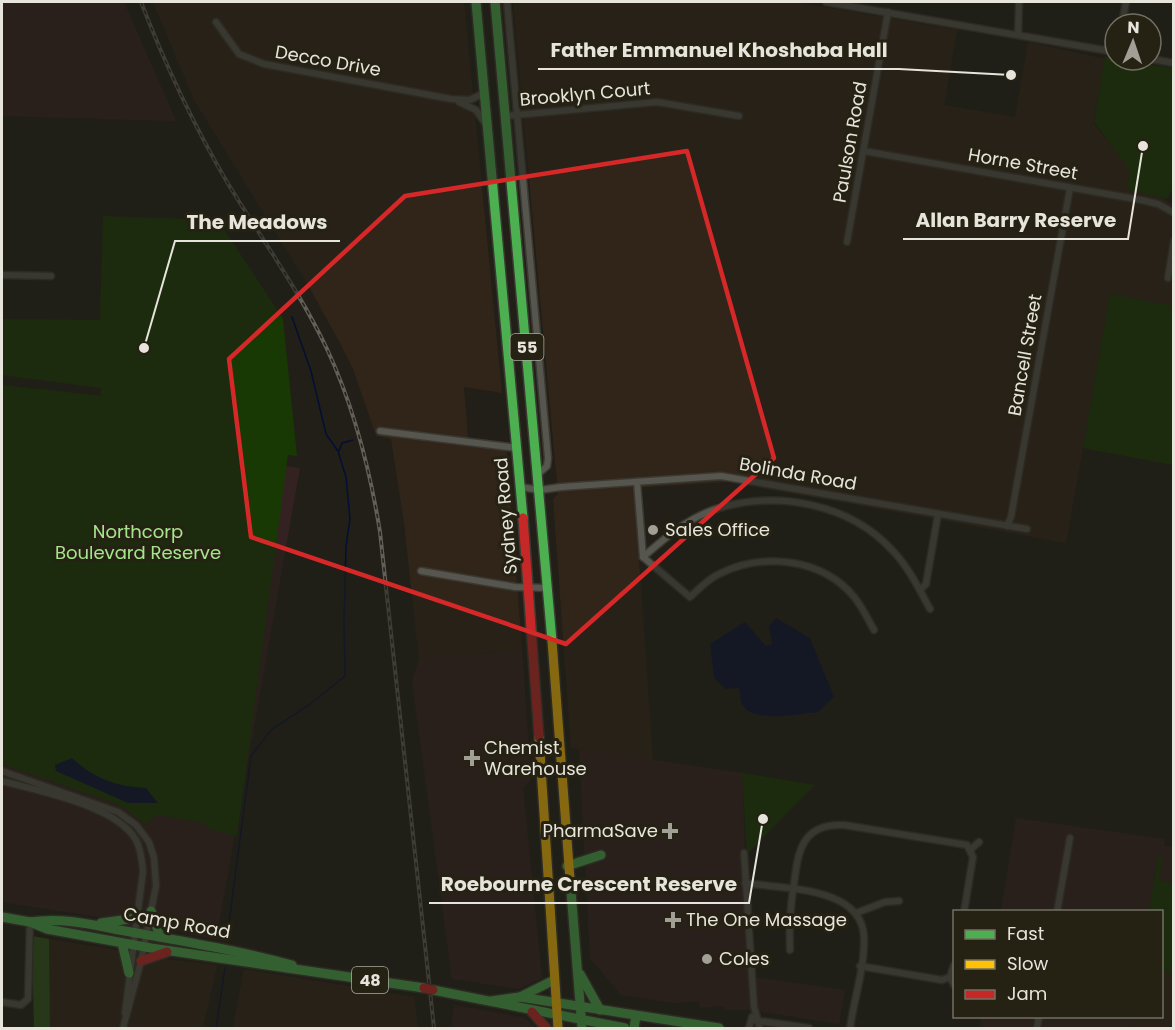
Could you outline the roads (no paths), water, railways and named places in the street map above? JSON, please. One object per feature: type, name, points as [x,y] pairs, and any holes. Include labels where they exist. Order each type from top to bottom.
[{"type":"main road","name":"Sydney Road","points":[[476,2],[529,588],[558,1029]]},
{"type":"main road","name":"Sydney Road","points":[[495,4],[539,473],[567,866],[582,1025]]},
{"type":"main road","points":[[567,866],[601,855]]},
{"type":"main road","points":[[151,911],[160,936]]},
{"type":"main road","name":"Camp Road","points":[[2,917],[30,922],[47,929],[144,947],[429,989],[491,1001],[582,1025]]},
{"type":"main road","name":"Camp Road","points":[[30,922],[45,918],[215,945],[316,971]]},
{"type":"main road","points":[[81,923],[116,922],[137,918]]},
{"type":"main road","points":[[122,943],[129,973]]},
{"type":"main road","points":[[141,961],[169,951]]},
{"type":"main road","points":[[576,965],[600,1010]]},
{"type":"main road","points":[[520,997],[554,980]]},
{"type":"main road","name":"Camp Road","points":[[491,1001],[520,997],[580,1006]]},
{"type":"main road","name":"48","points":[[580,1006],[719,1029]]},
{"type":"main road","points":[[532,1012],[546,1029]]},
{"type":"main road","points":[[634,1029],[636,1016]]},
{"type":"main road","name":"48","points":[[582,1025],[625,1029]]},
{"type":"street","name":"Sydney Road","points":[[507,2],[548,458],[547,466],[539,473]]},
{"type":"street","points":[[826,2],[1103,50]]},
{"type":"street","points":[[1018,35],[1019,2]]},
{"type":"street","name":"Sydney Road","points":[[495,4],[508,20]]},
{"type":"street","name":"Paulson Road","points":[[847,242],[888,12]]},
{"type":"street","name":"Decco Drive","points":[[216,22],[232,47],[250,60],[451,99],[472,106],[487,126]]},
{"type":"street","name":"Decco Drive","points":[[451,99],[470,100],[484,93]]},
{"type":"street","name":"Brooklyn Court","points":[[506,116],[657,102],[739,117]]},
{"type":"street","name":"Horne Street","points":[[864,151],[1151,202],[1173,213]]},
{"type":"street","name":"Bancell Street","points":[[1007,526],[1011,517],[1070,188]]},
{"type":"street","points":[[1168,278],[1173,241]]},
{"type":"street","points":[[2,275],[51,276]]},
{"type":"street","points":[[523,295],[534,294]]},
{"type":"street","points":[[380,431],[517,448]]},
{"type":"street","name":"Bolinda Road","points":[[520,487],[561,487],[721,476],[1027,529]]},
{"type":"street","points":[[637,482],[643,557],[690,597],[708,580],[735,567],[760,562],[804,565],[841,585],[855,598],[874,630]]},
{"type":"street","points":[[643,557],[670,534],[715,510],[753,502],[779,501],[812,504],[856,522],[878,537],[894,552],[930,609]]},
{"type":"street","points":[[920,590],[926,584],[938,514]]},
{"type":"street","points":[[421,572],[529,588],[548,588]]},
{"type":"street","points":[[2,771],[104,806],[128,817],[148,842],[154,858],[156,886],[141,961],[123,1026]]},
{"type":"street","points":[[2,781],[92,808],[126,827],[136,840],[142,858],[142,882],[123,1026]]},
{"type":"street","points":[[2,786],[20,786]]},
{"type":"street","points":[[790,950],[788,920],[798,856],[803,842],[816,830],[828,825],[844,825],[964,844],[971,849],[973,856],[964,910]]},
{"type":"street","points":[[1057,910],[1070,838]]},
{"type":"street","points":[[971,849],[979,842]]},
{"type":"street","points":[[744,853],[754,1007],[754,1020],[749,1029]]},
{"type":"street","points":[[745,883],[833,897],[843,901],[856,913],[864,934],[850,1029]]},
{"type":"street","points":[[856,913],[885,902],[899,901]]},
{"type":"street","points":[[2,1002],[21,1005],[29,996],[30,922]]},
{"type":"street","points":[[860,966],[942,980],[950,977]]},
{"type":"street","points":[[953,968],[950,977],[953,983]]},
{"type":"street","points":[[754,1020],[760,1029]]},
{"type":"street","points":[[754,1020],[809,1029]]},
{"type":"water","points":[[776,618],[810,638],[834,697],[818,712],[787,716],[754,714],[741,702],[739,688],[726,689],[714,678],[710,644],[745,622],[766,646],[772,644],[769,626]]},
{"type":"water","points":[[72,758],[88,771],[106,780],[125,786],[146,788],[158,803],[128,803],[56,771],[55,765]]},
{"type":"waterway","points":[[227,938],[251,756],[271,730],[309,705],[345,676],[346,546],[350,519],[346,477],[338,451],[326,434],[311,371],[292,317]]},
{"type":"waterway","points":[[339,451],[342,443],[353,440]]},
{"type":"waterway","points":[[216,1028],[225,968]]},
{"type":"railway","points":[[141,2],[191,116],[227,182],[316,327],[337,371],[360,439],[380,532],[434,1028]]},
{"type":"place","name":"Father Emmanuel Khoshaba Hall","points":[[1011,75]]},
{"type":"place","name":"Allan Barry Reserve","points":[[1143,146]]},
{"type":"place","name":"The Meadows","points":[[144,348]]},
{"type":"place","name":"Sales Office","points":[[653,530]]},
{"type":"place","name":"Chemist Warehouse","points":[[472,758]]},
{"type":"place","name":"Roebourne Crescent Reserve","points":[[763,819]]},
{"type":"place","name":"PharmaSave","points":[[670,831]]},
{"type":"place","name":"The One Massage","points":[[673,920]]},
{"type":"place","name":"Coles","points":[[707,959]]},
{"type":"park label","name":"Northcorp Boulevard Reserve","points":[[138,542]]}]
